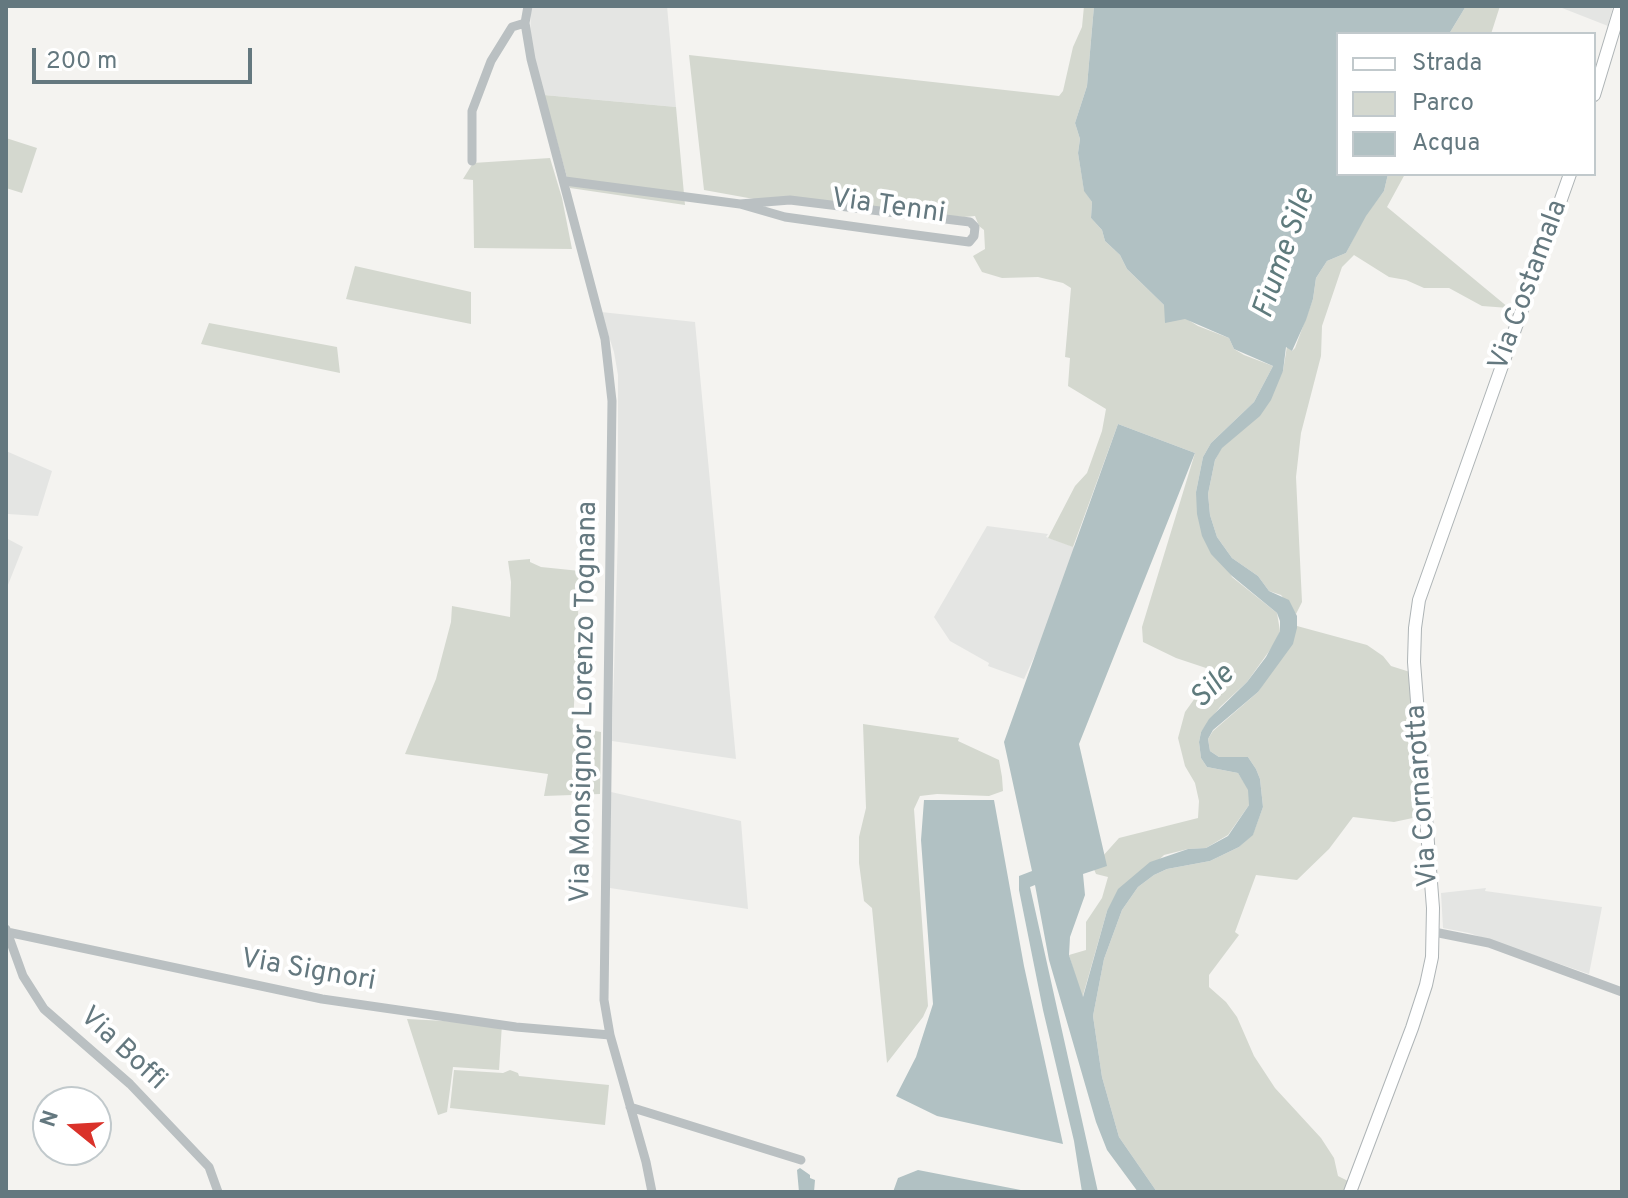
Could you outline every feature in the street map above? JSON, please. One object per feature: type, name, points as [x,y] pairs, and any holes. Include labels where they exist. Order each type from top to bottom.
[{"type":"main road","points":[[1596,88],[1621,6]]},
{"type":"main road","name":"Via Costamala","points":[[1490,398],[1569,176]]},
{"type":"main road","name":"Via Cornarotta","points":[[1350,1192],[1423,995],[1432,957],[1434,932],[1414,662],[1415,628],[1423,588],[1490,398]]},
{"type":"street","points":[[472,161],[472,111],[491,61],[512,27],[525,23],[528,6]]},
{"type":"street","name":"Via Monsignor Lorenzo Tognana","points":[[525,23],[531,59],[605,339],[612,401],[604,1000],[610,1035],[652,1192]]},
{"type":"street","name":"Via Tenni","points":[[565,181],[740,204],[774,213],[969,242],[974,236],[975,227],[970,222],[790,200],[740,204]]},
{"type":"street","points":[[774,213],[776,201]]},
{"type":"street","name":"Via Signori","points":[[7,930],[322,999],[516,1027],[610,1035]]},
{"type":"street","name":"Via Boffi","points":[[7,930],[23,976],[44,1009],[130,1084],[209,1167],[218,1192]]},
{"type":"street","points":[[1434,932],[1489,943],[1622,992]]},
{"type":"street","points":[[630,1107],[801,1160]]},
{"type":"shaded area","points":[[531,6],[667,6],[676,107],[544,95],[530,40]]},
{"type":"shaded area","points":[[1557,6],[1613,6],[1608,26]]},
{"type":"shaded area","points":[[601,312],[695,322],[736,759],[612,741],[618,533],[618,375]]},
{"type":"shaded area","points":[[6,451],[52,471],[38,516],[6,516]]},
{"type":"shaded area","points":[[987,526],[1048,534],[1046,537],[1083,550],[1024,679],[988,666],[989,663],[950,641],[934,617]]},
{"type":"shaded area","points":[[6,538],[23,547],[6,590]]},
{"type":"shaded area","points":[[611,792],[741,821],[748,909],[610,888]]},
{"type":"shaded area","points":[[1486,888],[1485,891],[1602,907],[1589,974],[1469,933],[1443,928],[1441,893]]},
{"type":"green space","points":[[1084,6],[1094,6],[1087,86],[1075,123],[1080,139],[1078,153],[1084,190],[1092,202],[1091,218],[1127,269],[1164,305],[1198,326],[1229,338],[1234,349],[1244,355],[1273,366],[1254,402],[1211,443],[1203,457],[1196,492],[1232,577],[1277,613],[1280,631],[1247,682],[1220,707],[1201,732],[1199,742],[1201,758],[1207,767],[1238,773],[1249,790],[1249,805],[1228,835],[1206,848],[1164,855],[1107,911],[1082,999],[1069,955],[1086,950],[1086,922],[1102,898],[1108,877],[1096,874],[1093,867],[1119,838],[1198,818],[1199,801],[1195,783],[1185,766],[1178,738],[1185,712],[1200,691],[1221,673],[1176,658],[1143,642],[1142,627],[1195,453],[1118,424],[1073,547],[1048,538],[1075,486],[1087,473],[1102,431],[1106,409],[1068,386],[1070,358],[1065,357],[1071,288],[1038,277],[1002,278],[982,272],[973,256],[985,249],[984,230],[975,216],[765,201],[704,190],[689,55],[1059,96],[1082,27]]},
{"type":"green space","points":[[1466,6],[1500,6],[1492,32],[1450,32]]},
{"type":"green space","points":[[544,95],[676,107],[685,205],[570,188]]},
{"type":"green space","points":[[6,138],[37,148],[22,193],[6,188]]},
{"type":"green space","points":[[550,158],[572,249],[474,248],[473,180],[463,179],[473,163]]},
{"type":"green space","points":[[1388,176],[1404,176],[1387,207],[1509,308],[1482,306],[1449,288],[1424,288],[1389,277],[1354,255],[1342,267],[1322,326],[1321,356],[1301,433],[1296,477],[1302,602],[1296,614],[1281,595],[1269,591],[1258,576],[1232,558],[1217,537],[1208,494],[1215,460],[1221,448],[1239,432],[1283,371],[1287,346],[1292,351],[1295,348],[1313,299],[1316,278],[1327,261],[1346,253],[1365,216],[1384,191]]},
{"type":"green space","points":[[355,266],[471,292],[471,324],[346,299]]},
{"type":"green space","points":[[209,323],[337,347],[340,373],[201,344]]},
{"type":"green space","points":[[530,559],[530,562],[541,567],[580,571],[573,727],[601,732],[600,794],[544,796],[548,774],[405,754],[436,679],[451,622],[452,606],[510,617],[508,561]]},
{"type":"green space","points":[[1297,626],[1367,645],[1391,666],[1410,672],[1422,816],[1394,822],[1353,817],[1329,849],[1297,880],[1256,875],[1235,932],[1239,935],[1209,975],[1209,987],[1237,1017],[1254,1056],[1275,1088],[1321,1138],[1334,1158],[1338,1176],[1350,1182],[1347,1192],[1157,1192],[1119,1137],[1102,1077],[1093,1016],[1104,959],[1122,910],[1138,887],[1167,869],[1210,861],[1239,847],[1253,834],[1263,807],[1256,769],[1248,757],[1219,757],[1210,751],[1208,739],[1213,731],[1258,692]]},
{"type":"green space","points":[[863,724],[959,738],[958,741],[999,760],[1003,791],[989,796],[920,796],[914,809],[928,1006],[887,1063],[872,908],[864,901],[859,863],[859,837],[866,808]]},
{"type":"green space","points":[[407,1019],[502,1024],[499,1070],[453,1067],[447,1112],[438,1115]]},
{"type":"green space","points":[[454,1070],[503,1073],[510,1070],[519,1076],[609,1085],[605,1125],[450,1108]]},
{"type":"water","name":"Fiume Sile","points":[[1094,6],[1466,6],[1450,32],[1336,32],[1336,176],[1388,176],[1384,191],[1346,253],[1327,261],[1316,278],[1306,320],[1292,351],[1286,347],[1283,371],[1271,400],[1260,416],[1222,448],[1215,460],[1208,494],[1217,537],[1232,558],[1258,576],[1269,591],[1289,600],[1297,616],[1297,628],[1293,644],[1258,692],[1213,730],[1208,739],[1210,751],[1219,757],[1248,757],[1256,769],[1263,807],[1253,835],[1239,847],[1210,861],[1167,869],[1138,887],[1122,910],[1104,959],[1093,1016],[1102,1077],[1119,1137],[1157,1192],[1138,1192],[1107,1150],[1049,960],[1035,885],[1030,887],[1098,1192],[1082,1192],[1074,1141],[1019,890],[1019,876],[1032,871],[1004,742],[1118,424],[1195,453],[1079,744],[1107,866],[1083,874],[1085,895],[1070,937],[1069,955],[1083,997],[1107,911],[1118,889],[1150,862],[1188,849],[1206,848],[1228,836],[1249,805],[1248,790],[1238,773],[1207,767],[1201,758],[1199,742],[1209,719],[1247,682],[1266,657],[1280,631],[1280,621],[1277,613],[1232,576],[1211,554],[1202,536],[1196,492],[1203,457],[1211,443],[1254,402],[1273,366],[1234,349],[1229,338],[1185,319],[1165,323],[1164,305],[1127,269],[1120,255],[1105,241],[1102,230],[1091,218],[1092,202],[1084,191],[1078,153],[1080,139],[1075,123],[1087,86]]},
{"type":"water","points":[[924,800],[994,800],[1024,966],[1063,1144],[937,1116],[896,1096],[916,1057],[933,1004],[921,840]]},
{"type":"water","points":[[800,1168],[815,1180],[814,1192],[799,1192],[797,1170]]},
{"type":"water","points":[[918,1170],[1031,1192],[893,1192],[898,1178]]},
{"type":"water label","name":"Sile","points":[[1214,688]]}]
